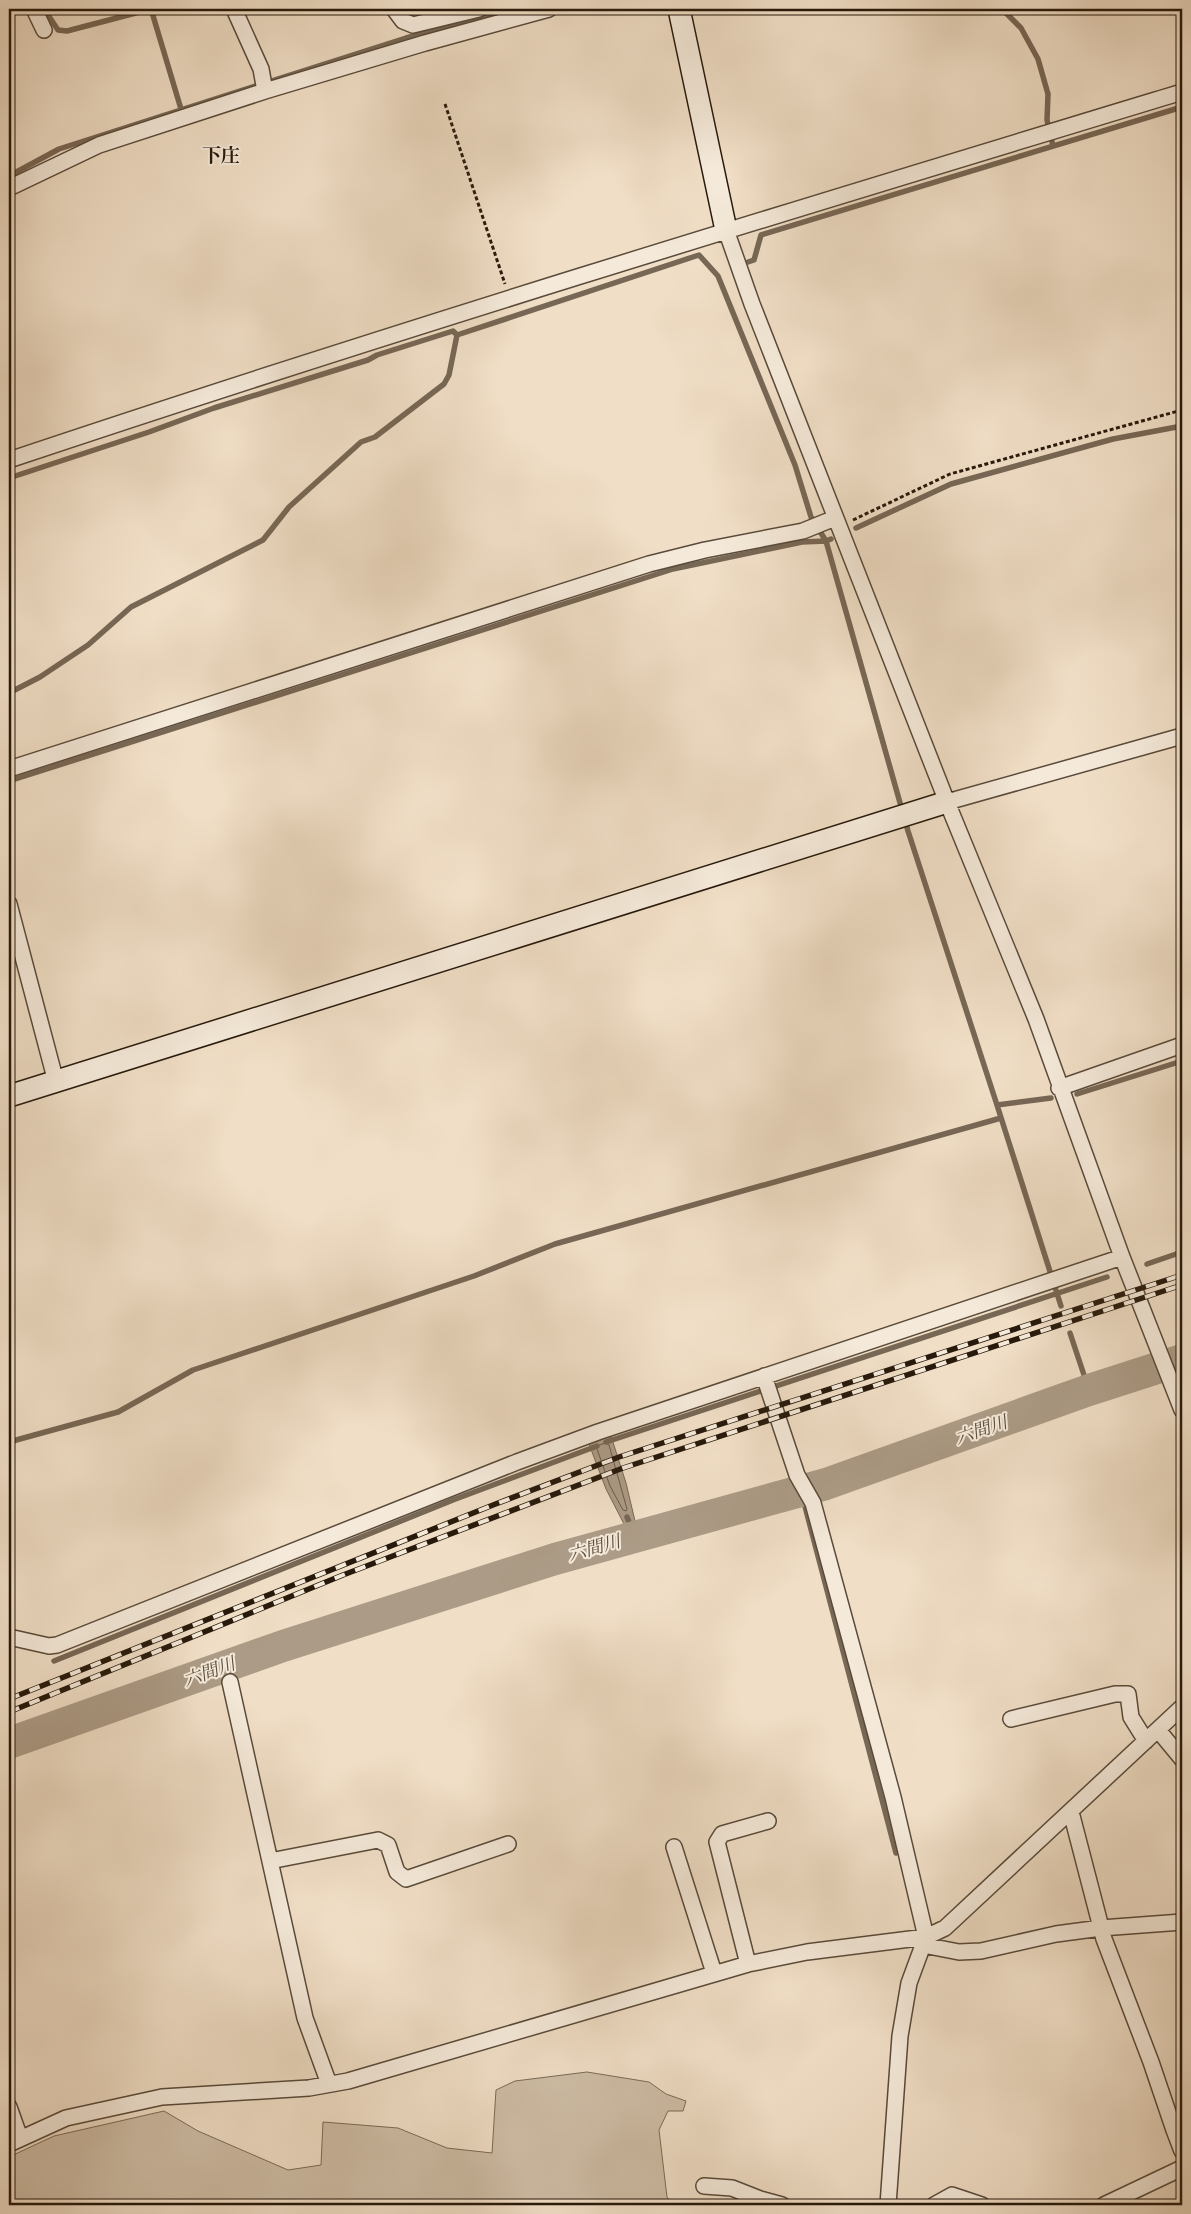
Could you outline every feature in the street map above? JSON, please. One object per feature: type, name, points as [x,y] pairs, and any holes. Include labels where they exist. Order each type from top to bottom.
[{"type":"street","points":[[34,9],[44,30]]},
{"type":"street","points":[[234,9],[264,85]]},
{"type":"street","points":[[394,9],[404,21],[427,33]]},
{"type":"street","points":[[427,33],[479,9]]},
{"type":"street","points":[[9,188],[99,145],[264,85],[427,33],[549,9]]},
{"type":"street","points":[[679,9],[726,230],[752,304],[832,522],[1036,1019],[1122,1257],[1182,1410]]},
{"type":"street","points":[[9,460],[247,380],[510,297],[1182,92]]},
{"type":"street","points":[[9,769],[650,564],[832,522]]},
{"type":"street","points":[[9,1096],[947,802],[1182,736]]},
{"type":"street","points":[[9,904],[56,1082]]},
{"type":"street","points":[[1060,1088],[1182,1045]]},
{"type":"street","points":[[9,1636],[49,1646],[57,1645],[517,1462],[598,1432],[767,1385],[1122,1257]]},
{"type":"street","points":[[767,1385],[798,1475],[813,1503],[894,1796],[924,1941],[908,1983],[900,2036],[888,2205]]},
{"type":"street","points":[[230,1682],[305,2018],[328,2084]]},
{"type":"street","points":[[1011,1719],[1115,1694],[1128,1694],[1131,1717],[1146,1741]]},
{"type":"street","points":[[924,1941],[945,1928],[1182,1707]]},
{"type":"street","points":[[1158,1730],[1182,1759]]},
{"type":"street","points":[[1071,1812],[1101,1928],[1178,2131],[1182,2151]]},
{"type":"street","points":[[748,1964],[717,1842],[722,1834],[768,1821]]},
{"type":"street","points":[[270,1862],[378,1840],[388,1845],[397,1872],[406,1879],[508,1844]]},
{"type":"street","points":[[674,1847],[714,1973]]},
{"type":"street","points":[[9,2107],[15,2141],[66,2118],[162,2098],[310,2088],[367,2075],[714,1973],[808,1952],[924,1941],[960,1952],[981,1951],[1056,1934],[1101,1928],[1182,1922]]},
{"type":"street","points":[[1104,2205],[1182,2168]]},
{"type":"street","points":[[704,2186],[732,2188],[759,2202],[782,2205]]},
{"type":"street","points":[[934,2205],[952,2195],[982,2205]]},
{"type":"path","points":[[445,104],[510,297]]},
{"type":"path","points":[[832,522],[950,474],[1182,410]]},
{"type":"shaded area","points":[[587,2072],[649,2082],[666,2094],[686,2101],[683,2111],[668,2111],[659,2130],[667,2197],[673,2205],[9,2205],[9,2157],[54,2136],[164,2111],[198,2131],[288,2170],[321,2165],[323,2122],[398,2128],[447,2148],[492,2153],[496,2090],[515,2081]]},
{"type":"water","points":[[611,1436],[626,1483],[635,1521],[624,1524],[606,1489],[589,1444]]},
{"type":"waterway","points":[[44,9],[58,30],[67,31],[151,9],[181,109]]},
{"type":"waterway","points":[[9,176],[59,149],[406,38],[510,9]]},
{"type":"waterway","points":[[1002,9],[1021,28],[1038,59],[1048,94],[1047,120],[1053,146]]},
{"type":"waterway","points":[[748,262],[754,260],[761,235],[1182,107]]},
{"type":"waterway","points":[[457,335],[699,255],[718,276],[795,465],[811,517],[826,541],[908,831],[997,1105]]},
{"type":"waterway","points":[[9,478],[149,432],[214,408],[368,360],[377,355],[453,331],[457,335]]},
{"type":"waterway","points":[[9,693],[40,677],[88,645],[131,607],[263,540],[289,507],[361,442],[375,437],[444,384],[449,375],[457,335]]},
{"type":"waterway","points":[[856,528],[951,484],[1113,439],[1182,426]]},
{"type":"waterway","points":[[9,781],[673,569],[802,542],[831,539]]},
{"type":"waterway","points":[[1077,1094],[1182,1061]]},
{"type":"waterway","points":[[1051,1098],[997,1105],[1061,1306]]},
{"type":"waterway","points":[[9,1442],[118,1412],[193,1370],[474,1276],[555,1244],[1001,1118]]},
{"type":"waterway","points":[[1147,1264],[1182,1252]]},
{"type":"waterway","points":[[606,1442],[1107,1277]]},
{"type":"waterway","points":[[1070,1333],[1089,1390]]},
{"type":"waterway","name":"六間川","points":[[9,1743],[283,1646],[555,1559],[826,1484],[1089,1390],[1182,1360]]},
{"type":"waterway","points":[[54,1661],[453,1500],[597,1446]]},
{"type":"waterway","points":[[802,1495],[896,1853]]},
{"type":"waterway","points":[[627,1517],[635,1537]]},
{"type":"railway","points":[[9,1699],[493,1505],[619,1457],[1182,1275]]},
{"type":"railway","points":[[9,1712],[343,1575],[623,1468],[1182,1285]]},
{"type":"district","name":"下庄","points":[[221,155]]}]
